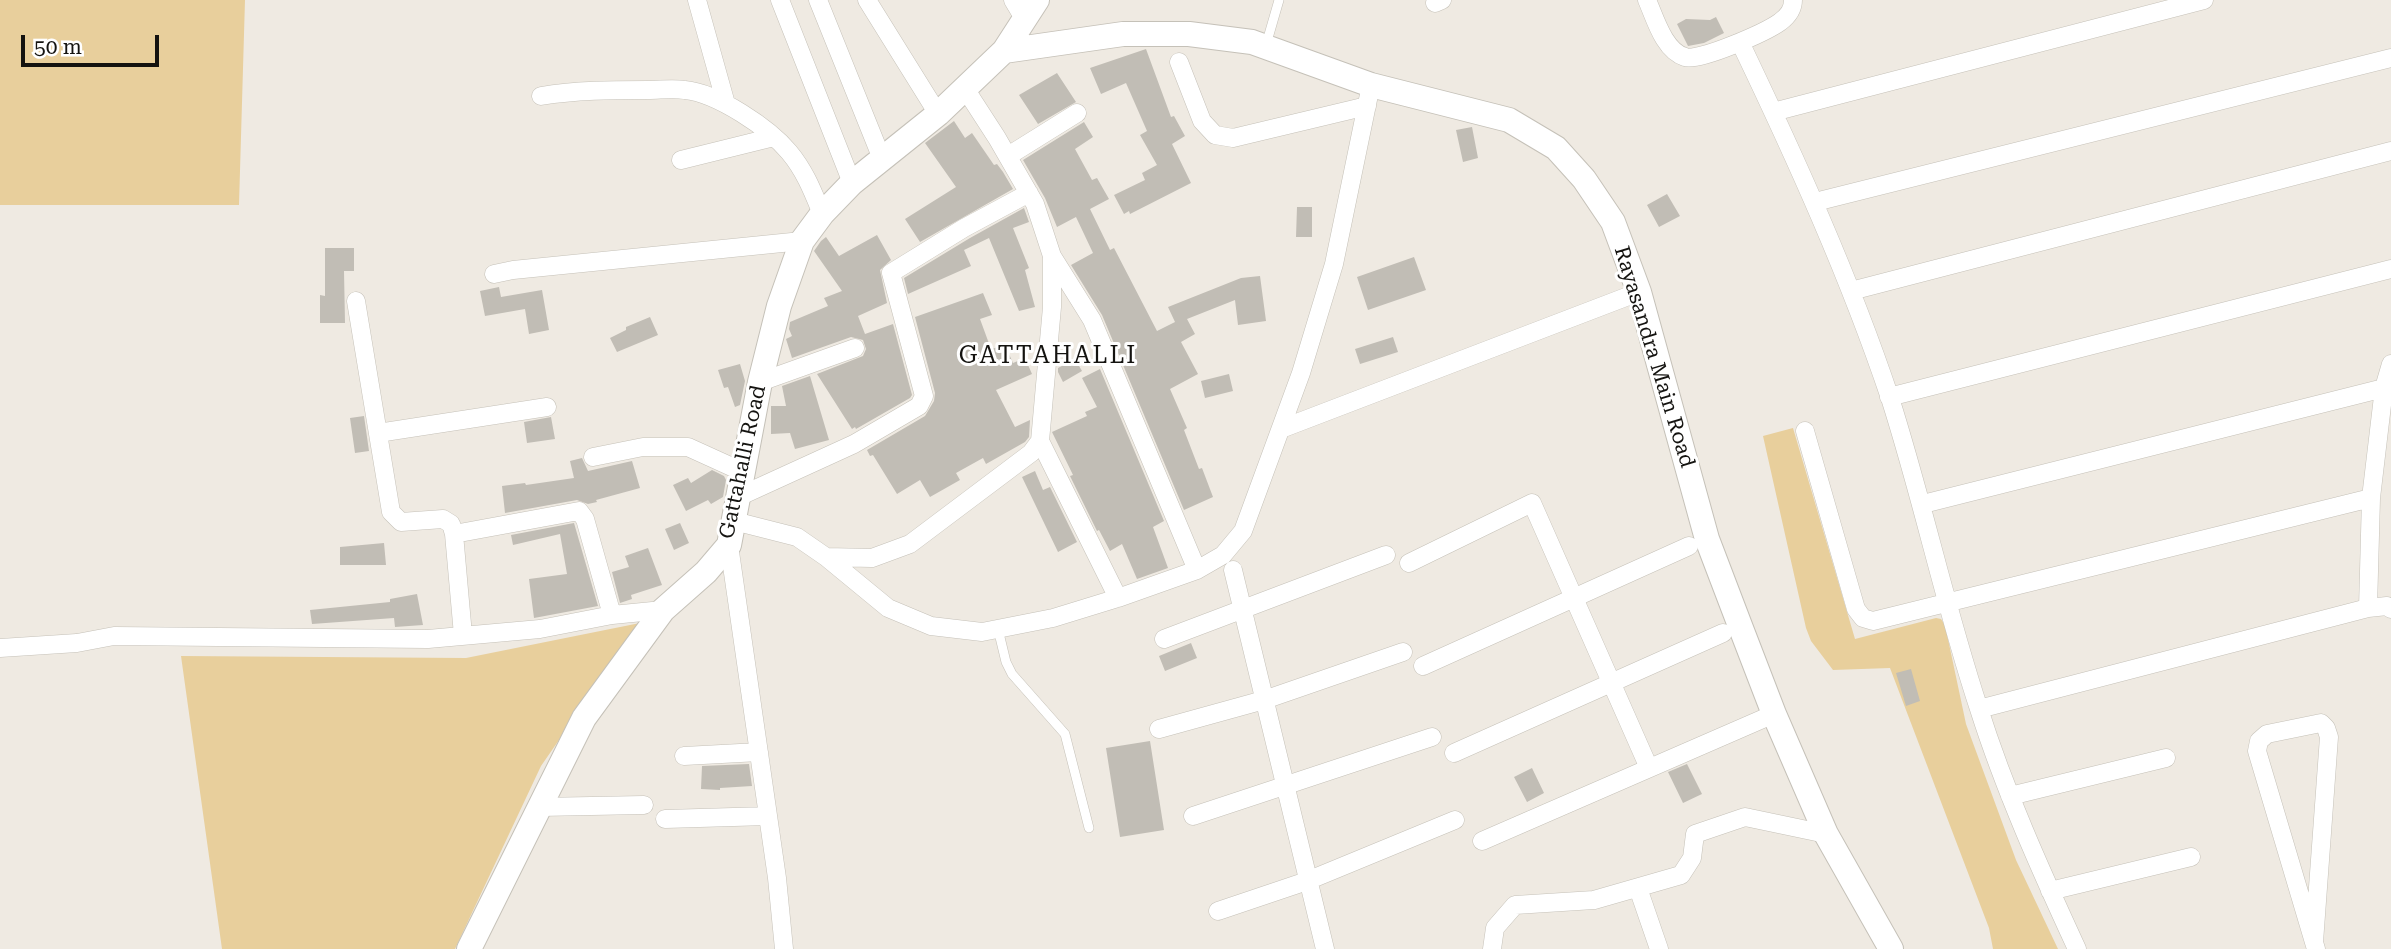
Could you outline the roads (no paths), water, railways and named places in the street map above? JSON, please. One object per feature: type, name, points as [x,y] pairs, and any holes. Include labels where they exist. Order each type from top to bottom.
[{"type":"street","points":[[697,0],[726,104]]},
{"type":"street","points":[[780,0],[852,183]]},
{"type":"street","points":[[818,0],[882,159]]},
{"type":"street","points":[[867,0],[938,114]]},
{"type":"street","points":[[1647,0],[1671,49],[1683,57],[1693,59],[1740,42],[1780,22],[1791,11],[1793,0]]},
{"type":"street","points":[[1773,111],[2204,0]]},
{"type":"street","name":"Gattahalli Road","points":[[469,949],[584,718],[663,610],[706,572],[731,533],[760,382],[779,306],[802,241],[822,214],[852,183],[938,114],[1004,51],[1025,7]]},
{"type":"street","name":"Rayasandra Main Road","points":[[1004,51],[1123,34],[1189,34],[1252,41],[1369,95],[1510,120],[1556,148],[1584,179],[1613,222],[1639,292],[1707,539],[1774,714],[1826,834],[1891,949]]},
{"type":"street","points":[[1740,42],[1815,202],[1852,291],[1923,504],[1979,709],[2010,796],[2077,949]]},
{"type":"street","points":[[1815,202],[2391,58]]},
{"type":"street","points":[[784,949],[731,533],[797,537],[888,608],[931,626],[982,632],[1053,618],[1197,570],[1223,555],[1244,531],[1301,373],[1334,264],[1369,95],[1233,138],[1215,135],[1202,121],[1179,62]]},
{"type":"street","points":[[964,87],[1029,193],[1052,256],[1092,320],[1197,570]]},
{"type":"street","points":[[541,96],[620,90],[687,90],[726,104],[774,137],[789,152],[810,182],[822,214]]},
{"type":"street","points":[[1008,156],[1077,113]]},
{"type":"street","points":[[681,160],[774,137]]},
{"type":"street","points":[[1852,291],[2391,150]]},
{"type":"street","points":[[738,497],[854,444],[919,406],[924,396],[891,273],[964,228],[1029,193]]},
{"type":"street","points":[[494,274],[802,241]]},
{"type":"street","points":[[1052,256],[1052,307],[1040,441],[1118,598]]},
{"type":"street","points":[[1889,397],[2391,269]]},
{"type":"street","points":[[1281,429],[1639,292]]},
{"type":"street","points":[[356,301],[391,512],[401,522],[443,519],[451,524],[463,635]]},
{"type":"street","points":[[760,382],[855,348]]},
{"type":"street","points":[[2368,608],[2371,498],[2384,388],[2391,364]]},
{"type":"street","points":[[1923,504],[2384,388]]},
{"type":"street","points":[[378,433],[547,407]]},
{"type":"street","points":[[1805,431],[1856,608],[1863,618],[1873,621],[2371,498]]},
{"type":"street","points":[[826,557],[872,558],[909,544],[1031,453],[1040,441]]},
{"type":"street","points":[[593,457],[643,447],[688,447],[743,472]]},
{"type":"street","points":[[1409,563],[1532,503],[1650,768]]},
{"type":"street","points":[[454,534],[579,511],[586,519],[612,615]]},
{"type":"street","points":[[1423,666],[1689,546]]},
{"type":"street","points":[[1164,639],[1386,555]]},
{"type":"street","points":[[1233,570],[1325,949]]},
{"type":"street","points":[[1979,709],[2368,608],[2387,606],[2391,609]]},
{"type":"street","points":[[0,648],[77,643],[114,636],[428,639],[540,629],[612,615],[663,610]]},
{"type":"street","points":[[1454,754],[1723,633]]},
{"type":"street","points":[[1159,729],[1264,700],[1403,652]]},
{"type":"street","points":[[1482,841],[1774,714]]},
{"type":"street","points":[[2320,723],[2326,728],[2329,737],[2315,946],[2257,751],[2259,741],[2267,734],[2320,723]]},
{"type":"street","points":[[1193,816],[1432,737]]},
{"type":"street","points":[[684,756],[759,752]]},
{"type":"street","points":[[2010,796],[2166,758]]},
{"type":"street","points":[[539,807],[643,806]]},
{"type":"street","points":[[665,819],[768,817]]},
{"type":"street","points":[[1492,949],[1496,928],[1515,905],[1594,900],[1681,875],[1692,858],[1695,834],[1745,817],[1826,834]]},
{"type":"street","points":[[1217,911],[1307,881],[1455,820]]},
{"type":"street","points":[[2050,891],[2192,857]]},
{"type":"street","points":[[1638,888],[1659,949]]},
{"type":"lane","points":[[1266,47],[1279,0]]},
{"type":"lane","points":[[998,629],[1006,662],[1012,674],[1065,734],[1089,828]]},
{"type":"district","name":"GATTAHALLI","points":[[1048,356]]}]
